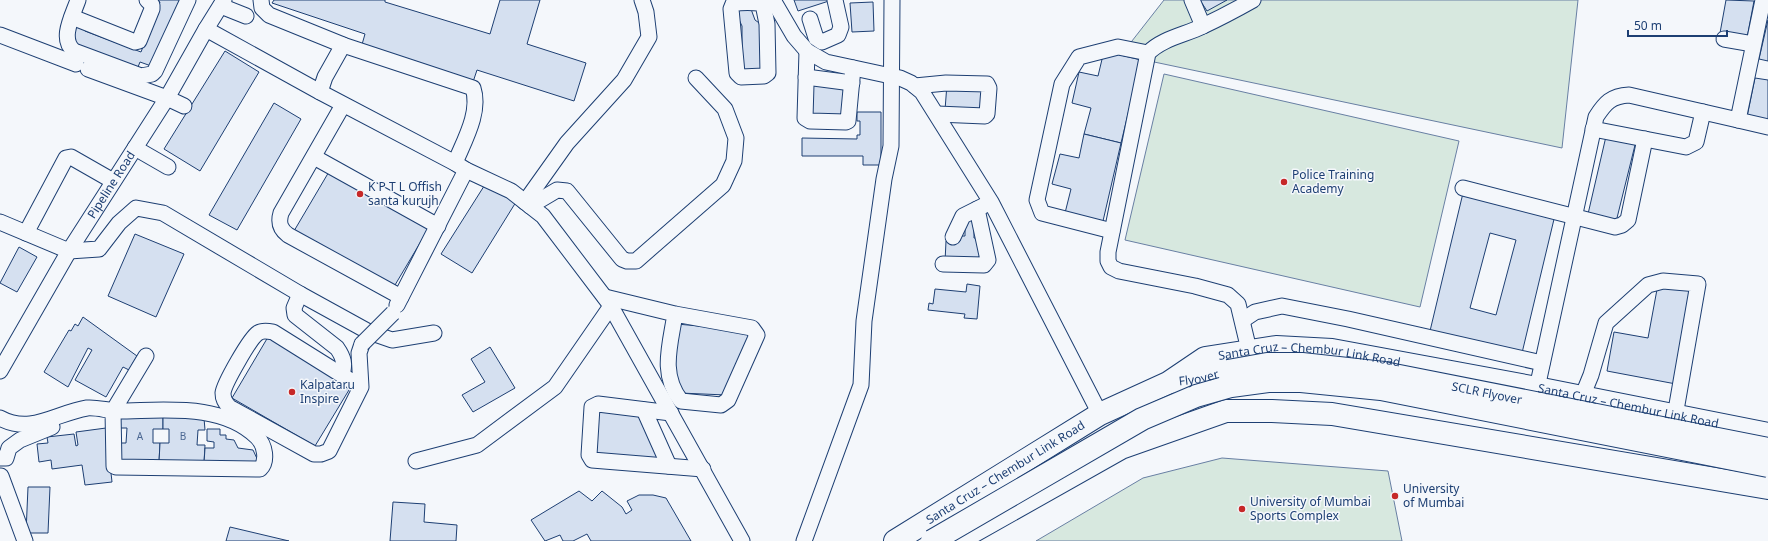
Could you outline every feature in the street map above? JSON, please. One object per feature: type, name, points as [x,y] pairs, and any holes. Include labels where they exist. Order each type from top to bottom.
[{"type":"highway","name":"Santa Cruz – Chembur Link Road","points":[[895,541],[1100,414],[1168,383],[1205,358],[1249,350],[1276,347],[1332,350],[1537,388],[1768,434]]},
{"type":"highway","name":"SCLR Flyover","points":[[1228,371],[1267,364],[1302,364],[1384,373],[1768,449]]},
{"type":"highway","name":"Flyover","points":[[1168,383],[1201,379],[1228,371]]},
{"type":"highway","points":[[932,541],[1142,419],[1196,396],[1231,386],[1268,381],[1301,380],[1381,389],[1768,466]]},
{"type":"highway","points":[[956,541],[1121,448],[1226,411],[1272,411],[1332,414],[1768,488]]},
{"type":"highway","points":[[1688,474],[1698,420]]},
{"type":"street","points":[[78,0],[67,31],[66,41],[69,47],[74,51],[141,76],[152,74],[155,71],[188,0]]},
{"type":"street","points":[[72,17],[135,42],[138,41],[152,9],[152,5],[147,0]]},
{"type":"street","points":[[261,0],[262,8],[269,15],[343,45],[473,88],[476,99],[475,111],[460,166],[438,226],[393,313],[362,344],[360,353],[361,387],[329,451],[321,454],[314,454],[229,406],[224,402],[223,397],[224,386],[250,341],[258,333],[265,331],[273,332],[361,387]]},
{"type":"street","points":[[528,204],[567,143],[624,80],[649,36],[646,12],[642,0]]},
{"type":"street","points":[[743,0],[770,2],[767,24],[768,73],[764,76],[741,77],[737,73],[731,9],[733,4],[743,0]]},
{"type":"street","points":[[810,19],[816,38],[822,42],[838,35],[841,27],[835,0]]},
{"type":"street","points":[[804,541],[861,385],[864,321],[884,179],[891,146],[892,0]]},
{"type":"street","points":[[1192,0],[1204,26]]},
{"type":"street","points":[[1249,350],[1238,304],[1228,295],[1195,286],[1118,271],[1111,267],[1108,261],[1112,231],[1148,53],[1166,41],[1204,26],[1253,0]]},
{"type":"street","points":[[770,2],[794,36],[807,51],[826,62],[836,65],[853,76]]},
{"type":"street","points":[[1738,120],[1763,2]]},
{"type":"street","points":[[223,3],[246,16]]},
{"type":"street","name":"Pipeline Road","points":[[0,371],[69,251],[167,98],[206,29],[223,3]]},
{"type":"street","points":[[206,29],[246,56],[320,92],[460,166],[511,191],[544,216],[608,301],[742,541]]},
{"type":"street","points":[[0,35],[167,98],[184,106]]},
{"type":"street","points":[[831,39],[836,65]]},
{"type":"street","points":[[1724,39],[1753,44]]},
{"type":"street","points":[[320,92],[325,77],[343,45]]},
{"type":"street","points":[[1112,231],[1042,213],[1037,200],[1062,84],[1079,57],[1118,47],[1148,53]]},
{"type":"street","points":[[807,51],[805,118],[810,121],[848,121],[853,76]]},
{"type":"street","points":[[806,77],[892,76],[911,83],[922,92],[991,202],[1100,414]]},
{"type":"street","points":[[528,204],[557,190],[567,191],[622,259],[627,262],[636,261],[723,185],[734,162],[736,138],[725,109],[696,78]]},
{"type":"street","points":[[915,86],[946,83],[987,84],[989,88],[987,114],[985,116],[937,114]]},
{"type":"street","points":[[1537,388],[1593,129],[1596,117],[1605,104],[1618,96],[1629,95],[1768,127]]},
{"type":"street","points":[[343,105],[281,213],[280,225],[282,230],[401,297]]},
{"type":"street","points":[[1593,129],[1686,147],[1696,142],[1703,112]]},
{"type":"street","points":[[1463,188],[1615,227],[1622,225],[1628,220],[1645,139]]},
{"type":"street","points":[[135,148],[168,167]]},
{"type":"street","points":[[26,233],[66,158],[71,157],[113,181]]},
{"type":"street","points":[[314,157],[438,226]]},
{"type":"street","points":[[953,237],[963,216],[991,202]]},
{"type":"street","points":[[0,222],[69,251],[99,250],[119,223],[136,208],[164,213],[300,294],[370,332],[392,340],[434,333]]},
{"type":"street","points":[[943,264],[984,265],[988,260],[977,209]]},
{"type":"street","points":[[1582,397],[1591,375],[1606,323],[1648,285],[1663,281],[1698,284],[1676,416]]},
{"type":"street","points":[[300,294],[294,308],[295,315],[337,348],[342,355],[345,365],[342,375]]},
{"type":"street","points":[[608,301],[752,328],[757,335],[728,400],[721,405],[681,401],[674,392],[667,369],[675,314]]},
{"type":"street","points":[[416,461],[477,445],[555,387],[608,301]]},
{"type":"street","points":[[1243,320],[1255,312],[1282,306],[1348,319],[1542,363]]},
{"type":"street","points":[[1,420],[16,425],[27,425],[72,411],[90,408],[113,411],[193,411],[216,414],[251,432],[259,439],[264,450],[265,462],[260,469],[116,467],[113,464],[113,411],[146,356]]},
{"type":"street","points":[[645,367],[667,369]]},
{"type":"street","points":[[671,413],[598,404],[592,407],[589,455],[592,460],[703,469]]},
{"type":"street","points":[[644,410],[669,466]]},
{"type":"street","points":[[25,541],[4,464],[9,448],[20,440],[65,422]]},
{"type":"shaded area","points":[[1164,0],[1578,0],[1562,148],[1121,55]]},
{"type":"shaded area","points":[[1164,74],[1459,141],[1420,307],[1125,240]]},
{"type":"shaded area","name":"University of Mumbai Sports Complex","points":[[1222,458],[1388,471],[1402,541],[1036,541],[1143,478]]},
{"type":"building","points":[[154,0],[180,0],[154,67],[140,62],[136,72],[75,49],[77,43],[69,40],[76,23],[86,26],[85,31],[141,52],[160,2]]},
{"type":"building","points":[[274,0],[385,0],[385,2],[490,34],[500,0],[540,0],[527,44],[586,63],[574,101],[477,70],[472,85],[361,48],[365,34],[272,3]]},
{"type":"building","points":[[794,0],[832,0],[798,11]]},
{"type":"building","points":[[1200,0],[1227,0],[1207,11]]},
{"type":"building","points":[[1726,0],[1754,1],[1747,38],[1720,33]]},
{"type":"building","points":[[873,2],[874,31],[852,32],[850,3]]},
{"type":"building","points":[[734,9],[751,9],[755,20],[762,25],[764,71],[742,71],[742,26]]},
{"type":"building","points":[[1768,20],[1768,61],[1759,59]]},
{"type":"building","points":[[225,51],[259,72],[200,171],[164,149]]},
{"type":"building","points":[[1104,51],[1141,60],[1121,143],[1084,134],[1091,108],[1072,103],[1079,72],[1098,76]]},
{"type":"building","points":[[1755,78],[1768,80],[1768,121],[1747,117]]},
{"type":"building","points":[[809,83],[849,86],[847,121],[807,118]]},
{"type":"building","points":[[947,84],[986,86],[985,112],[945,110]]},
{"type":"building","points":[[274,103],[301,119],[237,230],[209,215]]},
{"type":"building","points":[[857,112],[881,112],[881,165],[863,165],[863,156],[802,156],[802,138],[857,139],[857,135],[860,135],[860,121],[857,121]]},
{"type":"building","points":[[1607,132],[1636,141],[1616,222],[1588,214]]},
{"type":"building","points":[[1084,134],[1121,143],[1103,221],[1065,213],[1071,189],[1052,184],[1060,154],[1079,158]]},
{"type":"building","points":[[330,170],[429,228],[392,290],[294,231]]},
{"type":"building","points":[[486,183],[516,202],[472,273],[441,254]]},
{"type":"building","points":[[1463,193],[1555,215],[1522,353],[1430,331]],"holes":[[[1490,233],[1516,240],[1496,315],[1470,308]]]},
{"type":"building","points":[[965,218],[974,218],[974,238],[983,239],[982,263],[945,262],[946,241],[960,241],[960,236],[965,236]]},
{"type":"building","points":[[135,234],[184,254],[156,317],[108,296]]},
{"type":"building","points":[[19,247],[37,257],[17,292],[0,283]]},
{"type":"building","points":[[967,284],[980,286],[977,319],[964,318],[965,314],[928,310],[929,303],[933,304],[935,289],[966,292]]},
{"type":"building","points":[[1658,284],[1693,290],[1676,384],[1607,371],[1614,332],[1648,338]]},
{"type":"building","points":[[83,317],[137,356],[129,370],[123,367],[106,397],[75,380],[92,350],[88,348],[68,387],[44,372],[69,330],[71,331],[75,324],[78,326]]},
{"type":"building","points":[[677,324],[752,331],[726,395],[680,393],[672,370]]},
{"type":"building","name":"Kalpataru Inspire","points":[[268,337],[352,385],[315,446],[232,398]]},
{"type":"building","points":[[490,347],[515,388],[473,412],[462,395],[485,382],[471,359]]},
{"type":"building","points":[[597,410],[639,414],[664,460],[593,455]]},
{"type":"building","points":[[118,414],[163,415],[163,429],[153,429],[153,443],[160,443],[159,462],[118,461],[118,443],[126,443],[127,428],[118,428]]},
{"type":"building","points":[[163,415],[204,418],[205,430],[198,430],[197,445],[205,445],[204,463],[159,462],[160,443],[169,443],[169,429],[163,429]]},
{"type":"building","points":[[106,428],[112,482],[85,485],[82,465],[52,469],[51,460],[39,462],[37,444],[48,443],[47,437],[74,434],[76,446],[78,445],[76,432]]},
{"type":"building","points":[[207,429],[220,429],[220,435],[226,435],[226,439],[234,440],[238,448],[253,450],[260,465],[204,463],[205,448],[214,448],[214,442],[207,441]]},
{"type":"building","points":[[28,487],[50,487],[48,533],[26,533]]},
{"type":"building","points":[[579,491],[592,501],[602,491],[622,507],[626,514],[632,510],[627,501],[639,495],[653,495],[666,498],[691,541],[591,541],[587,534],[573,541],[563,541],[560,535],[545,541],[531,520]]},
{"type":"building","points":[[393,502],[425,504],[424,522],[457,525],[456,541],[390,541]]},
{"type":"building","points":[[230,527],[289,541],[226,541]]},
{"type":"place","name":"Police Training Academy","points":[[1284,182]]},
{"type":"place","name":"K P T L Offish santa kurujh","points":[[360,194]]},
{"type":"place","name":"Kalpataru Inspire","points":[[292,392]]},
{"type":"place","name":"University of Mumbai","points":[[1395,496]]},
{"type":"place","name":"University of Mumbai Sports Complex","points":[[1242,509]]}]
